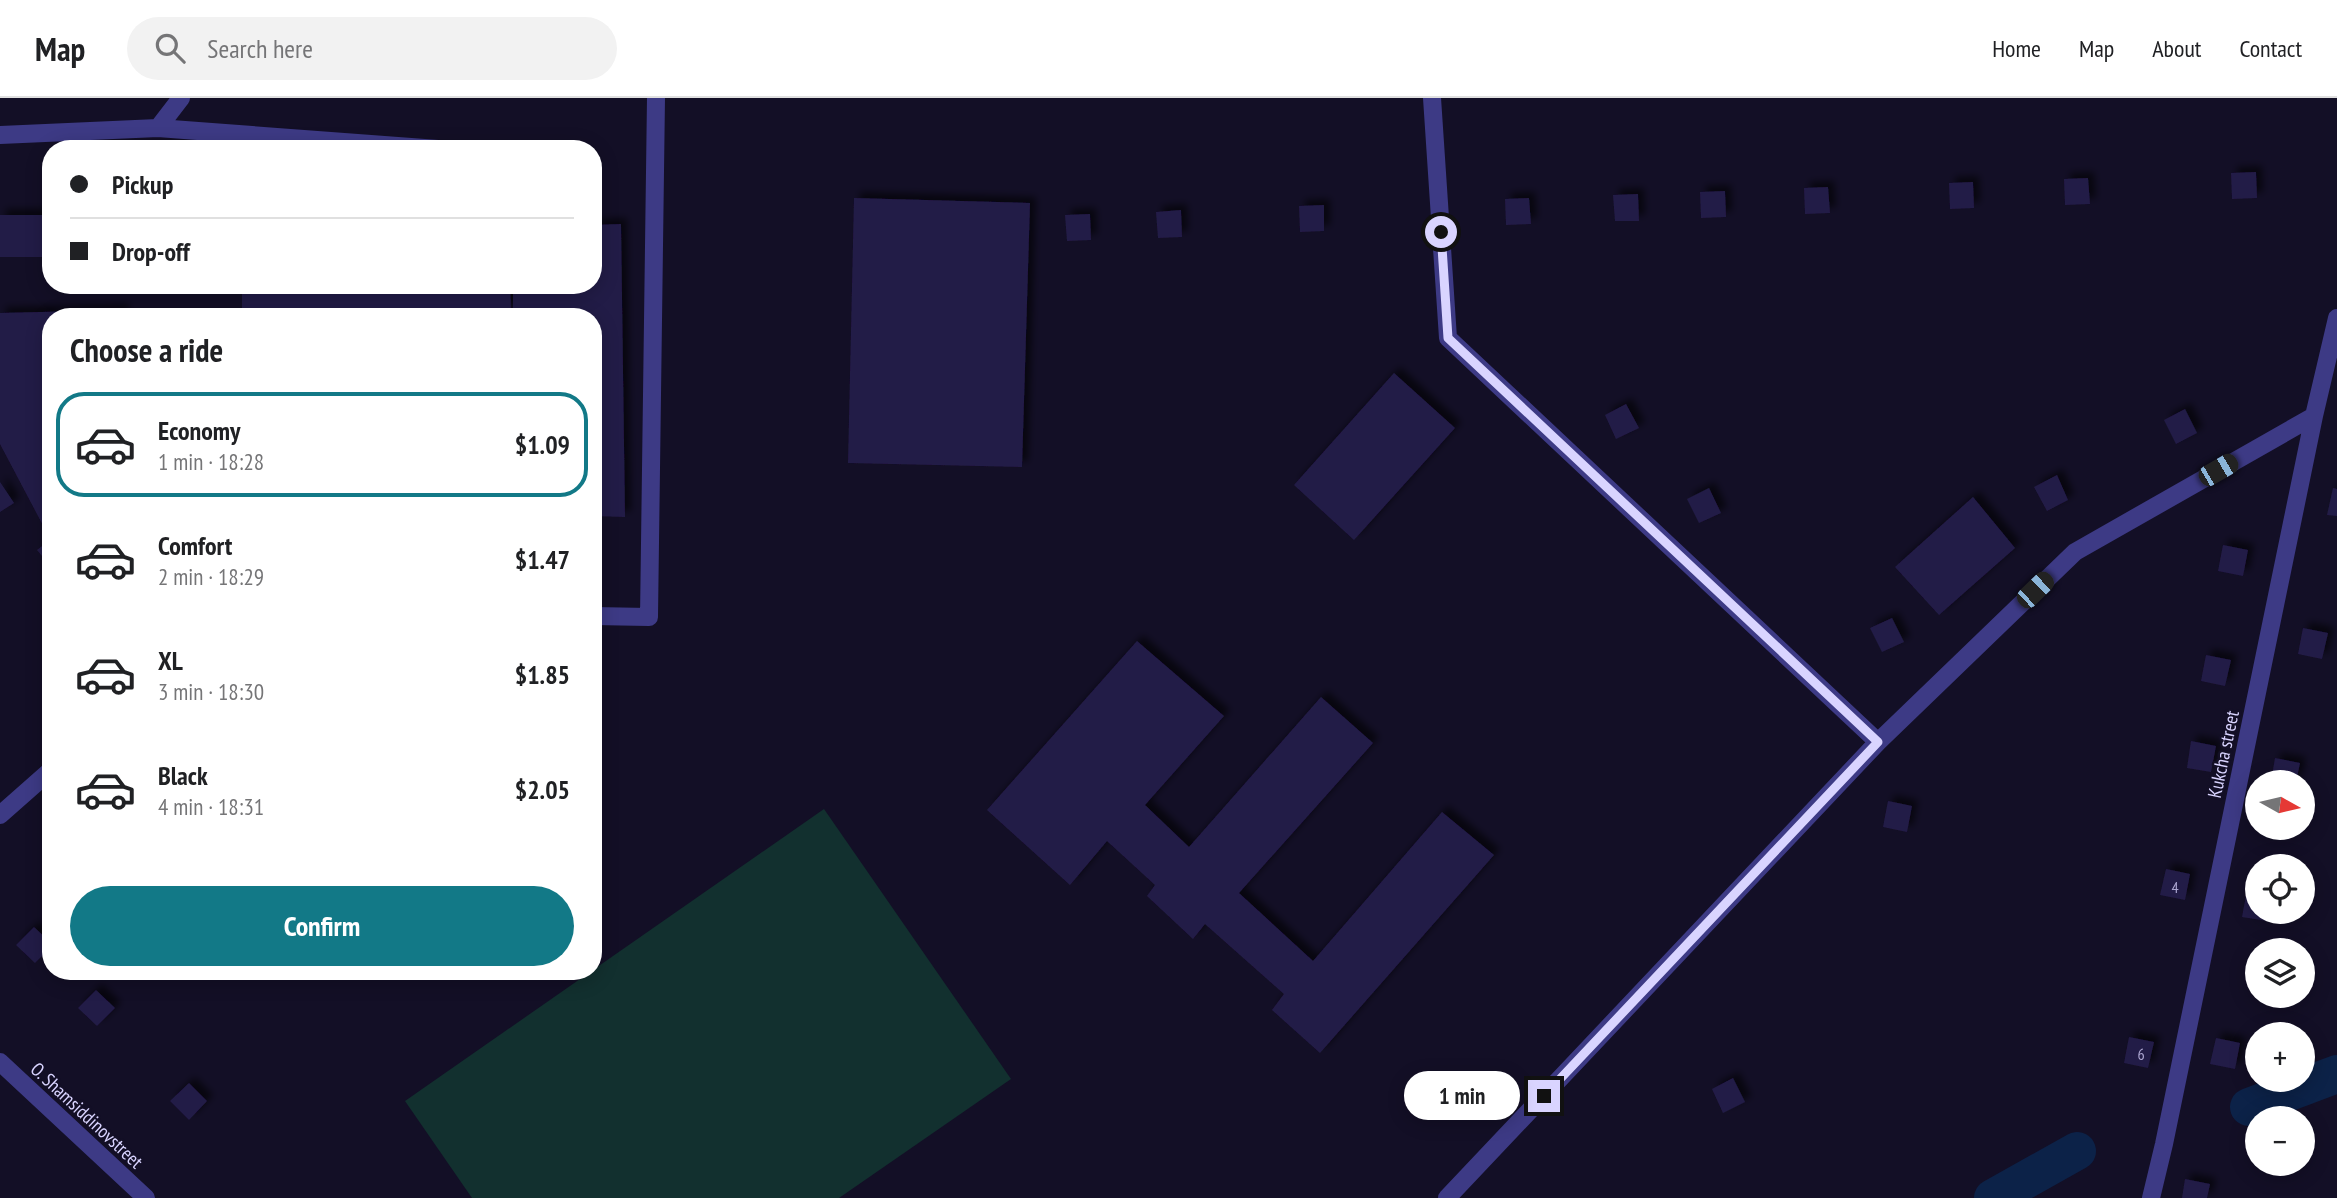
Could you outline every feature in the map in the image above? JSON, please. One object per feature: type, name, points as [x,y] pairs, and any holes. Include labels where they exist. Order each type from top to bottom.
[{"type":"street","points":[[158,128],[181,98]]},
{"type":"street","points":[[602,616],[649,617],[656,98]]},
{"type":"street","points":[[1432,98],[1448,338],[1878,742]]},
{"type":"street","points":[[0,135],[158,128],[318,140]]},
{"type":"street","name":"Kukcha street","points":[[2151,1198],[2314,416],[2337,318]]},
{"type":"street","points":[[1447,1198],[1878,742],[2075,552],[2314,416]]},
{"type":"street","points":[[0,815],[42,779]]},
{"type":"street","name":"O. Shamsiddinovstreet","points":[[0,1062],[146,1198]]},
{"type":"green space","points":[[824,809],[1011,1079],[839,1198],[472,1198],[405,1101],[579,980],[602,980],[602,964]]},
{"type":"building","points":[[2256,172],[2257,198],[2232,199],[2231,173]]},
{"type":"building","points":[[2088,178],[2090,204],[2065,205],[2064,179]]},
{"type":"building","points":[[1973,182],[1974,208],[1950,209],[1949,183]]},
{"type":"building","points":[[1828,187],[1830,213],[1805,214],[1804,188]]},
{"type":"building","points":[[1725,191],[1726,217],[1701,218],[1700,192]]},
{"type":"building","points":[[1638,194],[1639,221],[1615,221],[1613,195]]},
{"type":"building","points":[[854,198],[1030,203],[1022,467],[848,463]]},
{"type":"building","points":[[1529,198],[1531,224],[1506,225],[1505,199]]},
{"type":"building","points":[[1324,205],[1324,231],[1300,232],[1299,206]]},
{"type":"building","points":[[1181,210],[1182,237],[1158,238],[1156,212]]},
{"type":"building","points":[[1090,214],[1091,240],[1067,241],[1065,215]]},
{"type":"building","points":[[0,215],[42,215],[42,257],[0,257]]},
{"type":"building","points":[[621,224],[625,517],[602,516],[602,308],[513,308],[513,294],[602,294],[602,225]]},
{"type":"building","points":[[242,294],[510,294],[511,308],[242,308]]},
{"type":"building","points":[[42,312],[42,524],[0,444],[0,313]]},
{"type":"building","points":[[1394,373],[1455,428],[1354,540],[1294,485]]},
{"type":"building","points":[[1626,404],[1639,428],[1616,439],[1605,415]]},
{"type":"building","points":[[2185,409],[2197,433],[2176,444],[2164,420]]},
{"type":"building","points":[[2057,475],[2068,500],[2047,511],[2034,487]]},
{"type":"building","points":[[0,482],[14,503],[0,512]]},
{"type":"building","points":[[1709,488],[1721,513],[1699,523],[1687,499]]},
{"type":"building","points":[[2333,488],[2337,489],[2337,516],[2327,515]]},
{"type":"building","points":[[1973,497],[2015,548],[1939,615],[1895,567]]},
{"type":"building","points":[[2223,545],[2248,550],[2243,576],[2218,571]]},
{"type":"building","points":[[1892,618],[1904,642],[1882,652],[1870,628]]},
{"type":"building","points":[[2303,628],[2328,633],[2322,659],[2298,654]]},
{"type":"building","points":[[1137,641],[1224,716],[1145,805],[1189,847],[1321,697],[1373,743],[1239,893],[1313,961],[1442,812],[1494,855],[1320,1053],[1272,1010],[1284,994],[1205,924],[1193,939],[1147,896],[1155,885],[1107,841],[1070,885],[987,810]]},
{"type":"building","points":[[2206,655],[2231,660],[2225,686],[2201,681]]},
{"type":"building","points":[[2191,741],[2216,746],[2211,772],[2187,768]]},
{"type":"building","points":[[2275,758],[2300,763],[2299,770],[2273,770]]},
{"type":"building","points":[[1888,801],[1912,806],[1907,832],[1883,827]]},
{"type":"building","points":[[2166,869],[2190,874],[2185,900],[2160,895]]},
{"type":"building","points":[[34,927],[42,935],[42,956],[35,963],[16,945]]},
{"type":"building","points":[[96,990],[115,1008],[97,1026],[78,1008]]},
{"type":"building","points":[[2129,1037],[2154,1042],[2148,1068],[2124,1063]]},
{"type":"building","points":[[2216,1038],[2240,1043],[2235,1069],[2210,1064]]},
{"type":"building","points":[[1733,1078],[1745,1102],[1723,1113],[1712,1089]]},
{"type":"building","points":[[189,1083],[207,1101],[189,1120],[170,1101]]},
{"type":"building","points":[[2185,1179],[2210,1184],[2207,1198],[2182,1198]]},
{"type":"waterway","points":[[2252,1106],[2337,1074]]},
{"type":"waterway","points":[[1993,1198],[2077,1151]]},
{"type":"route","points":[[1441,232],[1448,338],[1878,742],[1544,1096]]}]
